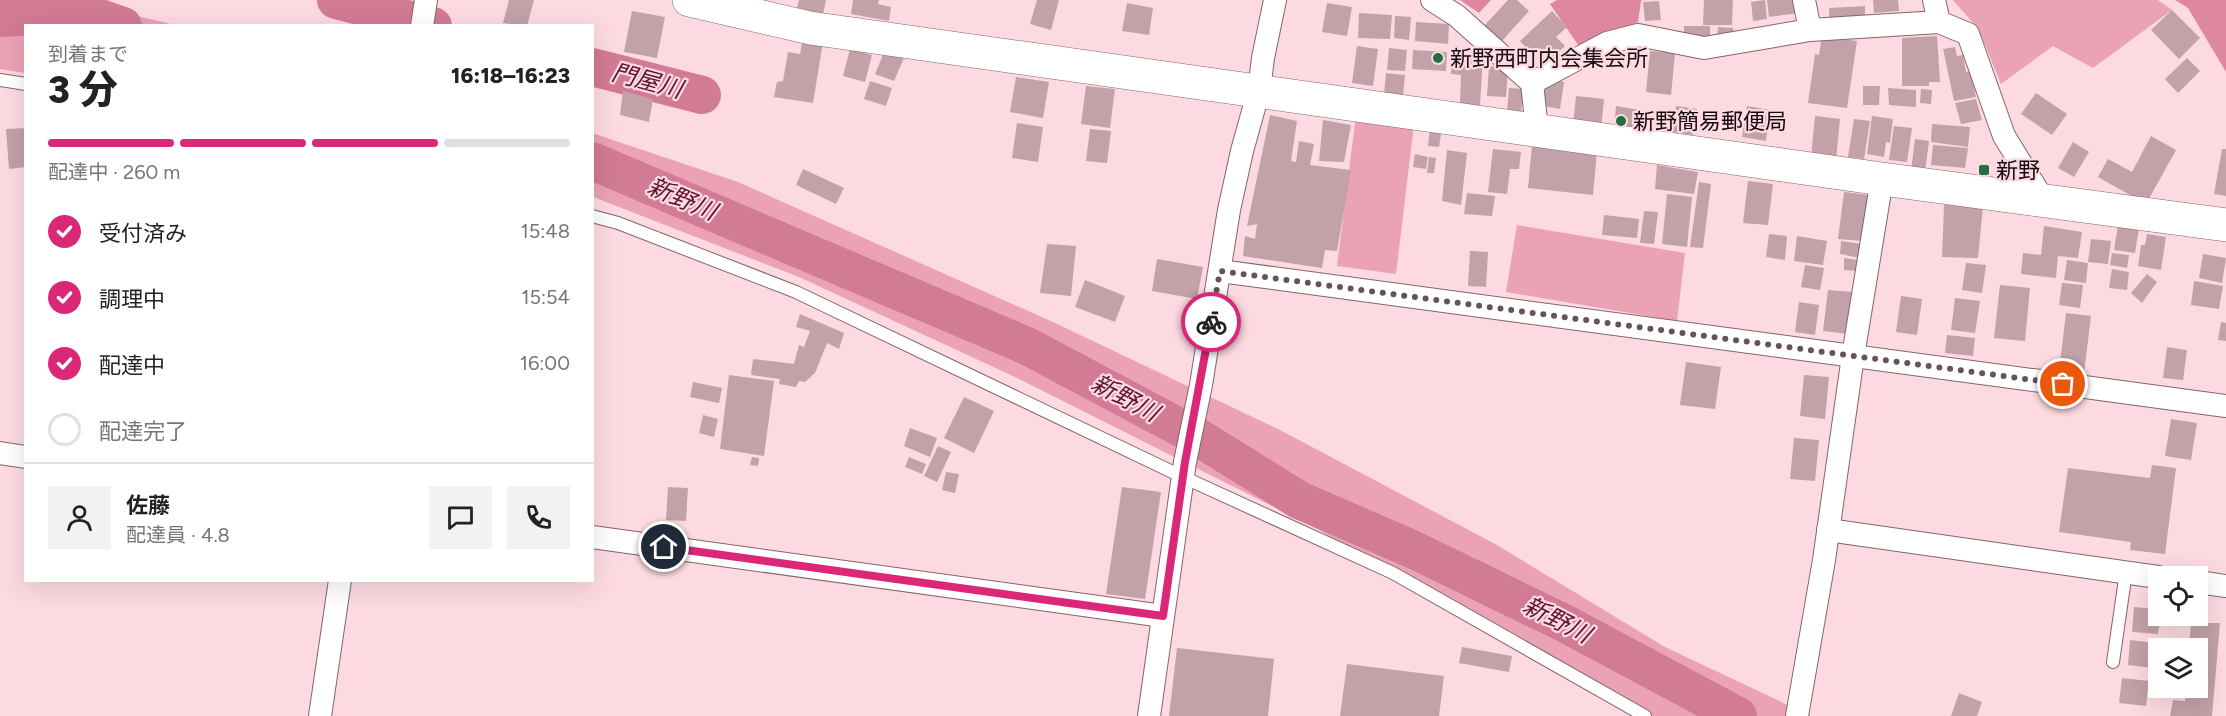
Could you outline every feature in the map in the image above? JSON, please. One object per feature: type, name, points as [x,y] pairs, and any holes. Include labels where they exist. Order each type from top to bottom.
[{"type":"street","points":[[422,24],[426,0]]},
{"type":"street","points":[[689,0],[810,28],[1882,179],[2226,225]]},
{"type":"street","points":[[1149,716],[1184,470],[1201,385],[1229,210],[1259,90],[1275,0]]},
{"type":"street","points":[[1432,0],[1457,16],[1532,83],[1537,130]]},
{"type":"street","points":[[1804,0],[1810,30]]},
{"type":"street","points":[[1934,0],[1939,22]]},
{"type":"street","points":[[1532,83],[1607,43],[1638,35],[1704,48],[1810,30],[1939,22],[1968,34],[2004,136],[2044,201]]},
{"type":"street","points":[[1797,714],[1882,179]]},
{"type":"street","points":[[1220,271],[2226,406]]},
{"type":"street","points":[[0,453],[24,457]]},
{"type":"street","points":[[1828,530],[2148,575]]},
{"type":"street","points":[[594,537],[1163,616]]},
{"type":"street","points":[[320,716],[340,582]]},
{"type":"street","points":[[2208,583],[2226,586]]},
{"type":"lane","points":[[0,80],[24,84]]},
{"type":"lane","points":[[594,217],[618,223],[796,292],[1184,470],[1393,573],[1645,716]]},
{"type":"lane","points":[[2113,662],[2126,572]]},
{"type":"shaded area","points":[[0,0],[35,0],[104,8],[171,24],[24,24],[24,73],[0,69]]},
{"type":"shaded area","points":[[1460,0],[1491,0],[1479,13]]},
{"type":"shaded area","points":[[1557,0],[1643,0],[1638,22],[1583,52],[1550,4]]},
{"type":"shaded area","points":[[1953,0],[2158,0],[2172,10],[2093,68],[2053,46],[2001,84],[1979,30]]},
{"type":"shaded area","points":[[2175,0],[2226,0],[2226,72],[2188,8]]},
{"type":"shaded area","points":[[1356,115],[1414,124],[1396,274],[1337,266]]},
{"type":"shaded area","points":[[594,134],[738,182],[1053,322],[1280,430],[1497,545],[1665,647],[1811,716],[1650,716],[1597,689],[1312,526],[1015,377],[799,277],[594,197]]},
{"type":"shaded area","points":[[1517,225],[1685,253],[1677,321],[1506,292]]},
{"type":"building","points":[[509,0],[534,0],[528,24],[503,23]]},
{"type":"building","points":[[799,0],[826,0],[823,14],[797,8]]},
{"type":"building","points":[[853,0],[879,0],[878,4],[891,7],[889,21],[851,14]]},
{"type":"building","points":[[1037,0],[1059,0],[1051,30],[1030,24]]},
{"type":"building","points":[[1508,0],[1517,0],[1529,11],[1501,42],[1484,26]]},
{"type":"building","points":[[1704,0],[1733,0],[1732,25],[1703,25]]},
{"type":"building","points":[[1765,0],[1767,19],[1753,21],[1751,2]]},
{"type":"building","points":[[1767,0],[1797,0],[1799,13],[1769,17]]},
{"type":"building","points":[[1873,0],[1898,0],[1899,11],[1874,13]]},
{"type":"building","points":[[1659,1],[1661,20],[1645,21],[1643,2]]},
{"type":"building","points":[[1127,3],[1153,8],[1149,35],[1122,31]]},
{"type":"building","points":[[1327,3],[1352,7],[1347,36],[1322,32]]},
{"type":"building","points":[[1865,6],[1865,24],[1830,26],[1829,8]]},
{"type":"building","points":[[2172,10],[2200,38],[2179,59],[2151,30]]},
{"type":"building","points":[[632,11],[665,17],[657,58],[624,52]]},
{"type":"building","points":[[1552,11],[1567,27],[1556,37],[1565,46],[1551,59],[1540,48],[1533,55],[1520,41]]},
{"type":"building","points":[[1359,13],[1392,15],[1390,39],[1358,38]]},
{"type":"building","points":[[1395,16],[1411,17],[1409,40],[1394,38]]},
{"type":"building","points":[[1416,22],[1449,24],[1448,44],[1415,41]]},
{"type":"building","points":[[1684,26],[1710,26],[1710,41],[1684,40]]},
{"type":"building","points":[[1718,27],[1733,28],[1734,37],[1717,38]]},
{"type":"building","points":[[1822,36],[1857,41],[1847,108],[1808,103],[1815,54],[1819,55]]},
{"type":"building","points":[[1937,36],[1940,82],[1929,82],[1929,86],[1902,86],[1902,38]]},
{"type":"building","points":[[803,38],[823,42],[813,103],[774,97],[777,82],[783,81],[788,52],[800,54]]},
{"type":"building","points":[[1357,46],[1378,49],[1373,86],[1352,83]]},
{"type":"building","points":[[1955,47],[1957,56],[1963,55],[1966,72],[1971,71],[1976,97],[1954,101],[1943,49]]},
{"type":"building","points":[[1389,48],[1407,50],[1405,71],[1387,70]]},
{"type":"building","points":[[850,49],[872,55],[865,82],[843,76]]},
{"type":"building","points":[[885,50],[904,58],[894,81],[875,74]]},
{"type":"building","points":[[1413,50],[1447,52],[1446,71],[1412,69]]},
{"type":"building","points":[[1650,51],[1675,53],[1671,95],[1646,92]]},
{"type":"building","points":[[1452,53],[1483,55],[1480,106],[1460,105],[1461,75],[1451,74]]},
{"type":"building","points":[[2187,58],[2200,71],[2178,93],[2165,79]]},
{"type":"building","points":[[1489,66],[1508,68],[1506,97],[1487,96]]},
{"type":"building","points":[[1386,73],[1405,75],[1403,96],[1384,95]]},
{"type":"building","points":[[1016,77],[1049,82],[1043,118],[1010,112]]},
{"type":"building","points":[[1547,79],[1564,82],[1560,109],[1543,106]]},
{"type":"building","points":[[870,81],[892,88],[886,106],[864,99]]},
{"type":"building","points":[[1086,86],[1115,89],[1110,128],[1081,124]]},
{"type":"building","points":[[1863,86],[1880,86],[1879,105],[1863,105]]},
{"type":"building","points":[[1509,88],[1523,89],[1521,113],[1507,112]]},
{"type":"building","points":[[1888,88],[1916,90],[1916,107],[1889,105]]},
{"type":"building","points":[[1921,89],[1932,90],[1931,104],[1920,103]]},
{"type":"building","points":[[623,91],[653,99],[649,122],[620,115]]},
{"type":"building","points":[[2036,93],[2067,114],[2052,135],[2021,114]]},
{"type":"building","points":[[1576,96],[1604,99],[1601,129],[1573,126]]},
{"type":"building","points":[[1976,99],[1982,120],[1961,124],[1955,103]]},
{"type":"building","points":[[1616,106],[1645,111],[1643,131],[1614,128]]},
{"type":"building","points":[[1676,106],[1697,109],[1693,135],[1672,132]]},
{"type":"building","points":[[1747,106],[1770,110],[1766,141],[1742,137]]},
{"type":"building","points":[[1270,115],[1297,121],[1291,161],[1296,162],[1299,141],[1314,144],[1310,165],[1351,170],[1337,251],[1325,250],[1322,268],[1243,256],[1245,236],[1255,239],[1257,224],[1247,226]]},
{"type":"building","points":[[1815,116],[1840,119],[1836,160],[1811,157]]},
{"type":"building","points":[[1872,116],[1893,119],[1890,143],[1886,142],[1884,157],[1867,154]]},
{"type":"building","points":[[1854,119],[1870,121],[1864,159],[1848,157]]},
{"type":"building","points":[[1323,120],[1351,125],[1344,162],[1319,161]]},
{"type":"building","points":[[1017,123],[1043,127],[1038,162],[1012,158]]},
{"type":"building","points":[[1932,124],[1970,127],[1968,147],[1931,142]]},
{"type":"building","points":[[1894,126],[1912,128],[1907,162],[1889,160]]},
{"type":"building","points":[[1430,127],[1442,128],[1439,147],[1428,146]]},
{"type":"building","points":[[24,128],[24,167],[9,169],[6,129]]},
{"type":"building","points":[[1090,129],[1111,131],[1107,163],[1086,161]]},
{"type":"building","points":[[2151,136],[2176,150],[2146,204],[2098,177],[2108,159],[2132,172]]},
{"type":"building","points":[[1915,139],[1929,141],[1925,172],[1911,171]]},
{"type":"building","points":[[2073,142],[2089,152],[2074,177],[2058,168]]},
{"type":"building","points":[[1532,145],[1597,151],[1593,195],[1528,188]]},
{"type":"building","points":[[1933,145],[1968,148],[1965,168],[1931,165]]},
{"type":"building","points":[[1493,149],[1521,152],[1519,169],[1510,169],[1507,194],[1488,192]]},
{"type":"building","points":[[2222,149],[2226,149],[2226,196],[2214,194]]},
{"type":"building","points":[[1447,150],[1467,153],[1461,205],[1442,201]]},
{"type":"building","points":[[1415,154],[1428,157],[1426,169],[1413,167]]},
{"type":"building","points":[[1429,157],[1436,158],[1434,173],[1427,173]]},
{"type":"building","points":[[1657,165],[1698,172],[1694,194],[1655,189]]},
{"type":"building","points":[[803,169],[844,188],[836,204],[796,185]]},
{"type":"building","points":[[1748,181],[1773,184],[1768,225],[1743,223]]},
{"type":"building","points":[[1699,182],[1711,184],[1703,248],[1690,247]]},
{"type":"building","points":[[1844,192],[1868,195],[1863,241],[1838,239]]},
{"type":"building","points":[[1467,193],[1495,196],[1492,216],[1464,214]]},
{"type":"building","points":[[1667,194],[1692,197],[1687,247],[1662,244]]},
{"type":"building","points":[[1944,205],[1983,206],[1978,258],[1942,257]]},
{"type":"building","points":[[1644,211],[1658,212],[1654,244],[1640,243]]},
{"type":"building","points":[[1604,215],[1639,219],[1637,238],[1602,235]]},
{"type":"building","points":[[2118,225],[2139,228],[2135,253],[2114,250]]},
{"type":"building","points":[[2044,226],[2082,232],[2078,258],[2058,256],[2056,278],[2021,274],[2023,253],[2041,255]]},
{"type":"building","points":[[1769,234],[1787,236],[1785,260],[1766,257]]},
{"type":"building","points":[[2147,234],[2166,237],[2161,270],[2138,266],[2141,245],[2145,245]]},
{"type":"building","points":[[1797,236],[1827,241],[1823,265],[1794,261]]},
{"type":"building","points":[[2091,239],[2111,241],[2108,264],[2088,262]]},
{"type":"building","points":[[1841,241],[1862,244],[1860,258],[1840,254]]},
{"type":"building","points":[[1047,244],[1076,246],[1071,296],[1040,293]]},
{"type":"building","points":[[1470,251],[1488,252],[1486,287],[1468,286]]},
{"type":"building","points":[[2112,253],[2129,255],[2127,268],[2110,265]]},
{"type":"building","points":[[2203,254],[2226,258],[2222,283],[2199,278]]},
{"type":"building","points":[[1844,258],[1858,260],[1857,271],[1844,270]]},
{"type":"building","points":[[1157,259],[1203,267],[1197,299],[1152,291]]},
{"type":"building","points":[[2067,260],[2088,263],[2086,283],[2064,280]]},
{"type":"building","points":[[1966,263],[1986,265],[1982,293],[1962,290]]},
{"type":"building","points":[[1805,265],[1824,268],[1820,290],[1801,287]]},
{"type":"building","points":[[2112,269],[2129,272],[2127,290],[2109,288]]},
{"type":"building","points":[[2147,274],[2157,282],[2142,303],[2131,293]]},
{"type":"building","points":[[1085,280],[1125,296],[1115,322],[1075,307]]},
{"type":"building","points":[[2194,281],[2223,286],[2219,309],[2191,305]]},
{"type":"building","points":[[2062,283],[2083,285],[2080,308],[2059,305]]},
{"type":"building","points":[[2000,285],[2030,288],[2025,341],[1994,338]]},
{"type":"building","points":[[1828,290],[1853,292],[1848,334],[1823,331]]},
{"type":"building","points":[[1901,296],[1922,299],[1917,335],[1896,332]]},
{"type":"building","points":[[1955,298],[1980,301],[1975,333],[1951,330]]},
{"type":"building","points":[[1799,302],[1819,305],[1815,335],[1795,332]]},
{"type":"building","points":[[2066,313],[2091,316],[2084,373],[2059,371]]},
{"type":"building","points":[[800,314],[844,333],[839,349],[827,343],[815,373],[805,382],[799,381],[796,387],[779,384],[780,379],[751,375],[753,359],[794,364],[799,345],[804,347],[810,331],[796,327]]},
{"type":"building","points":[[2221,322],[2226,323],[2226,341],[2218,340]]},
{"type":"building","points":[[1947,335],[1975,338],[1973,356],[1945,353]]},
{"type":"building","points":[[2167,347],[2187,350],[2183,380],[2163,378]]},
{"type":"building","points":[[1686,362],[1721,367],[1715,409],[1680,405]]},
{"type":"building","points":[[729,375],[774,381],[764,456],[720,449]]},
{"type":"building","points":[[1804,375],[1829,377],[1825,419],[1800,416]]},
{"type":"building","points":[[693,382],[722,388],[719,403],[690,397]]},
{"type":"building","points":[[964,397],[994,411],[974,453],[944,438]]},
{"type":"building","points":[[703,415],[718,419],[714,437],[699,433]]},
{"type":"building","points":[[2171,419],[2197,423],[2191,460],[2165,456]]},
{"type":"building","points":[[910,428],[937,438],[930,457],[904,446]]},
{"type":"building","points":[[1794,438],[1819,440],[1815,481],[1790,479]]},
{"type":"building","points":[[938,446],[951,452],[937,482],[924,476]]},
{"type":"building","points":[[752,457],[759,458],[758,466],[750,465]]},
{"type":"building","points":[[909,457],[926,464],[922,474],[905,467]]},
{"type":"building","points":[[2152,465],[2176,468],[2165,554],[2130,550],[2131,542],[2059,532],[2068,468],[2150,478]]},
{"type":"building","points":[[946,472],[959,474],[955,493],[942,490]]},
{"type":"building","points":[[668,487],[688,488],[686,521],[666,520]]},
{"type":"building","points":[[1122,487],[1161,492],[1145,599],[1106,594]]},
{"type":"building","points":[[2134,607],[2148,608],[2148,626],[2159,626],[2158,634],[2132,632]]},
{"type":"building","points":[[2220,623],[2212,716],[2170,716],[2173,700],[2208,698],[2208,638],[2190,638],[2191,626]]},
{"type":"building","points":[[2130,640],[2148,642],[2148,667],[2128,665]]},
{"type":"building","points":[[1462,647],[1512,656],[1509,672],[1459,663]]},
{"type":"building","points":[[1177,648],[1274,659],[1268,716],[1169,716]]},
{"type":"building","points":[[1347,664],[1444,676],[1439,716],[1340,716]]},
{"type":"building","points":[[2122,678],[2148,681],[2146,706],[2119,703]]},
{"type":"building","points":[[1959,693],[1982,702],[1977,716],[1951,716]]},
{"type":"waterway","name":"門屋川","points":[[336,0],[426,24]]},
{"type":"waterway","name":"新野川","points":[[0,18],[54,15],[100,18],[117,24]]},
{"type":"waterway","name":"門屋川","points":[[594,68],[702,95]]},
{"type":"waterway","name":"新野川","points":[[594,162],[1027,346],[1196,436],[1299,500],[1412,549],[1564,623],[1738,716]]},
{"type":"way so far","points":[[1211,322],[1220,271],[2063,384]]},
{"type":"place","name":"新野西町内会集会所","points":[[1438,58]]},
{"type":"place","name":"新野簡易郵便局","points":[[1621,121]]},
{"type":"place","name":"新野","points":[[1984,170]]},
{"type":"route","points":[[664,547],[1163,616],[1185,462],[1211,322]]}]
